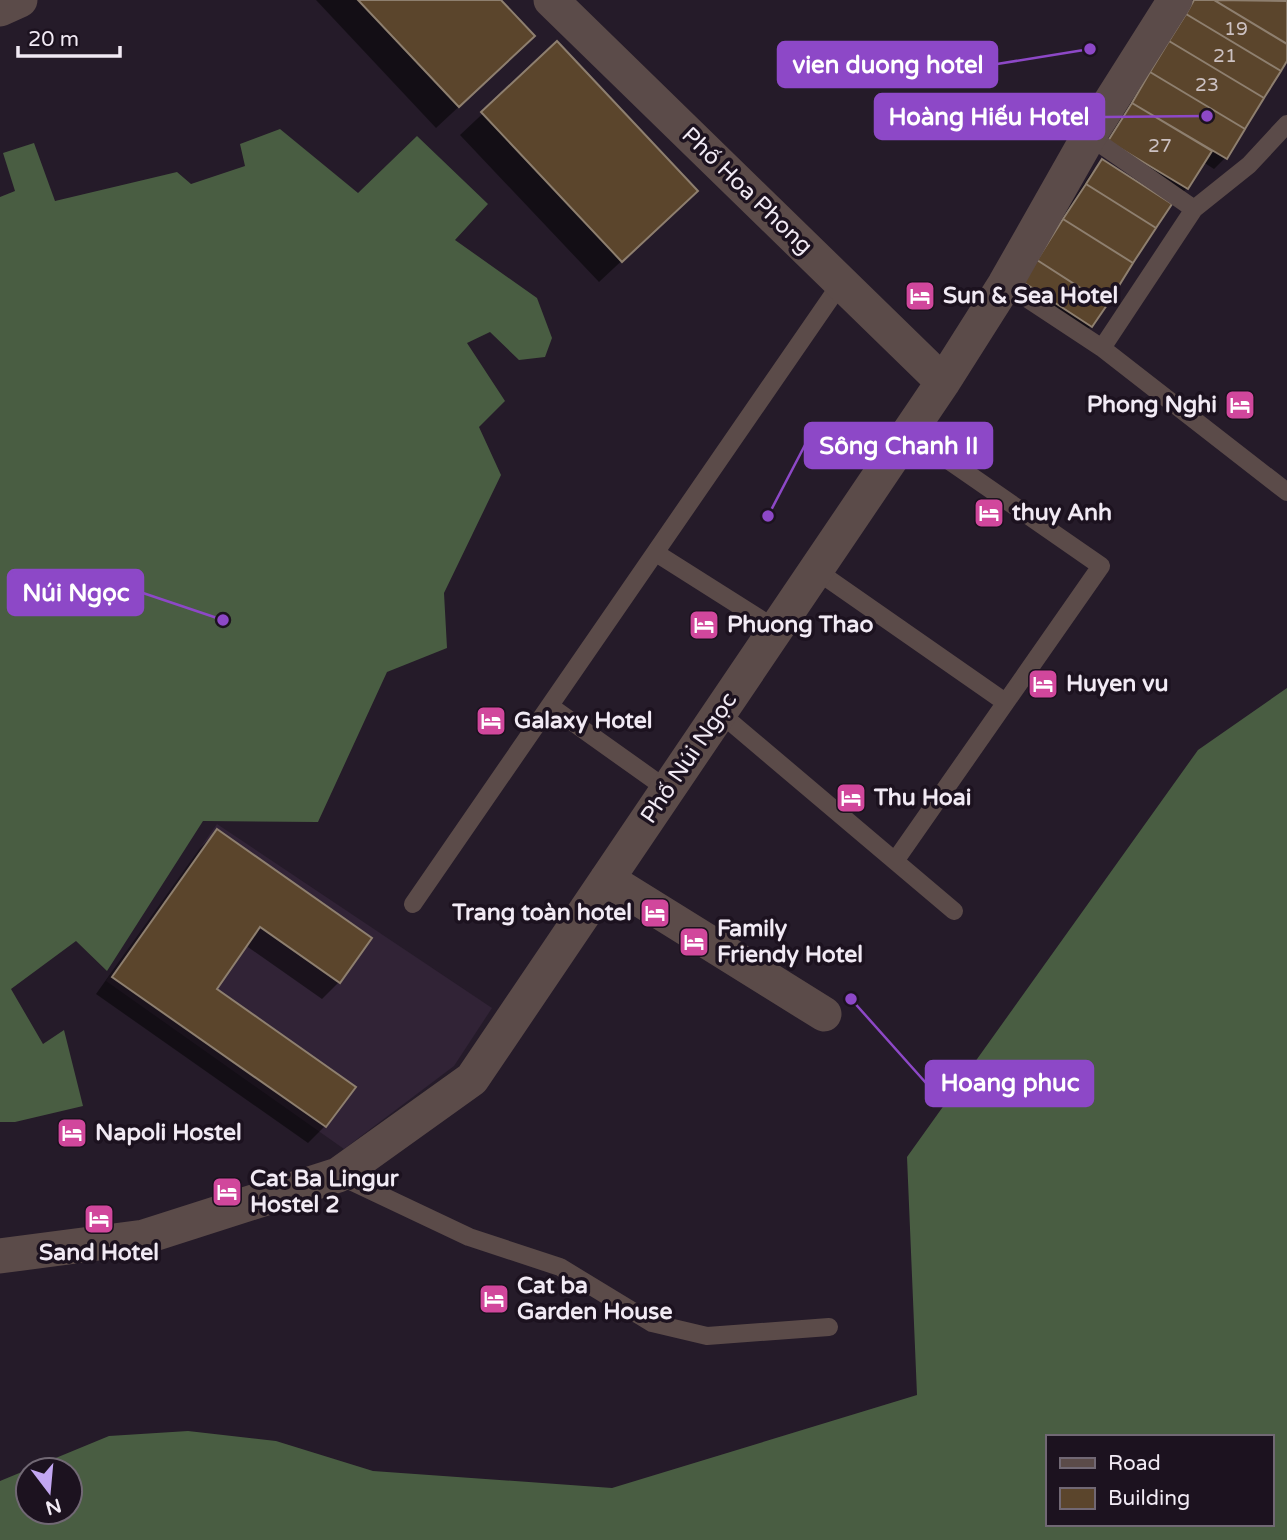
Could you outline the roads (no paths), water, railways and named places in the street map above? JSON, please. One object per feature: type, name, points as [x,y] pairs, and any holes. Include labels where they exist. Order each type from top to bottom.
[{"type":"street","points":[[0,9],[20,0]]},
{"type":"street","name":"Phố Hoa Phong","points":[[551,0],[943,382]]},
{"type":"street","name":"Phố Núi Ngọc","points":[[0,1256],[144,1237],[338,1175],[472,1079],[943,382],[1005,284],[1089,136],[1175,0]]},
{"type":"street","points":[[607,878],[824,1014]]},
{"type":"lane","points":[[1102,348],[1194,209],[1250,165],[1287,124]]},
{"type":"lane","points":[[1089,136],[1194,209]]},
{"type":"lane","points":[[413,904],[841,283]]},
{"type":"lane","points":[[1005,284],[1102,348],[1287,492]]},
{"type":"lane","points":[[895,861],[1101,566],[909,433]]},
{"type":"lane","points":[[656,552],[776,629]]},
{"type":"lane","points":[[817,571],[1005,702]]},
{"type":"lane","points":[[550,706],[668,790]]},
{"type":"lane","points":[[720,713],[954,911]]},
{"type":"lane","points":[[338,1175],[469,1237],[559,1266],[652,1324],[707,1336],[829,1327]]},
{"type":"place","name":"vien duong hotel","points":[[1090,49]]},
{"type":"place","name":"Hoàng Hiếu Hotel","points":[[1207,116]]},
{"type":"place","name":"Sun & Sea Hotel","points":[[920,296]]},
{"type":"place","name":"Phong Nghi","points":[[1240,405]]},
{"type":"place","name":"thuy Anh","points":[[989,513]]},
{"type":"place","name":"Sông Chanh II","points":[[768,516]]},
{"type":"place","name":"Núi Ngọc","points":[[223,620]]},
{"type":"place","name":"Phuong Thao","points":[[704,625]]},
{"type":"place","name":"Huyen vu","points":[[1043,684]]},
{"type":"place","name":"Galaxy Hotel","points":[[491,721]]},
{"type":"place","name":"Thu Hoai","points":[[851,798]]},
{"type":"place","name":"Trang toàn hotel","points":[[655,913]]},
{"type":"place","name":"Family Friendy Hotel","points":[[694,942]]},
{"type":"place","name":"Hoang phuc","points":[[851,999]]},
{"type":"place","name":"Napoli Hostel","points":[[72,1133]]},
{"type":"place","name":"Cat Ba Lingur Hostel 2","points":[[227,1192]]},
{"type":"place","name":"Sand Hotel","points":[[99,1219]]},
{"type":"place","name":"Cat ba Garden House","points":[[494,1299]]}]
